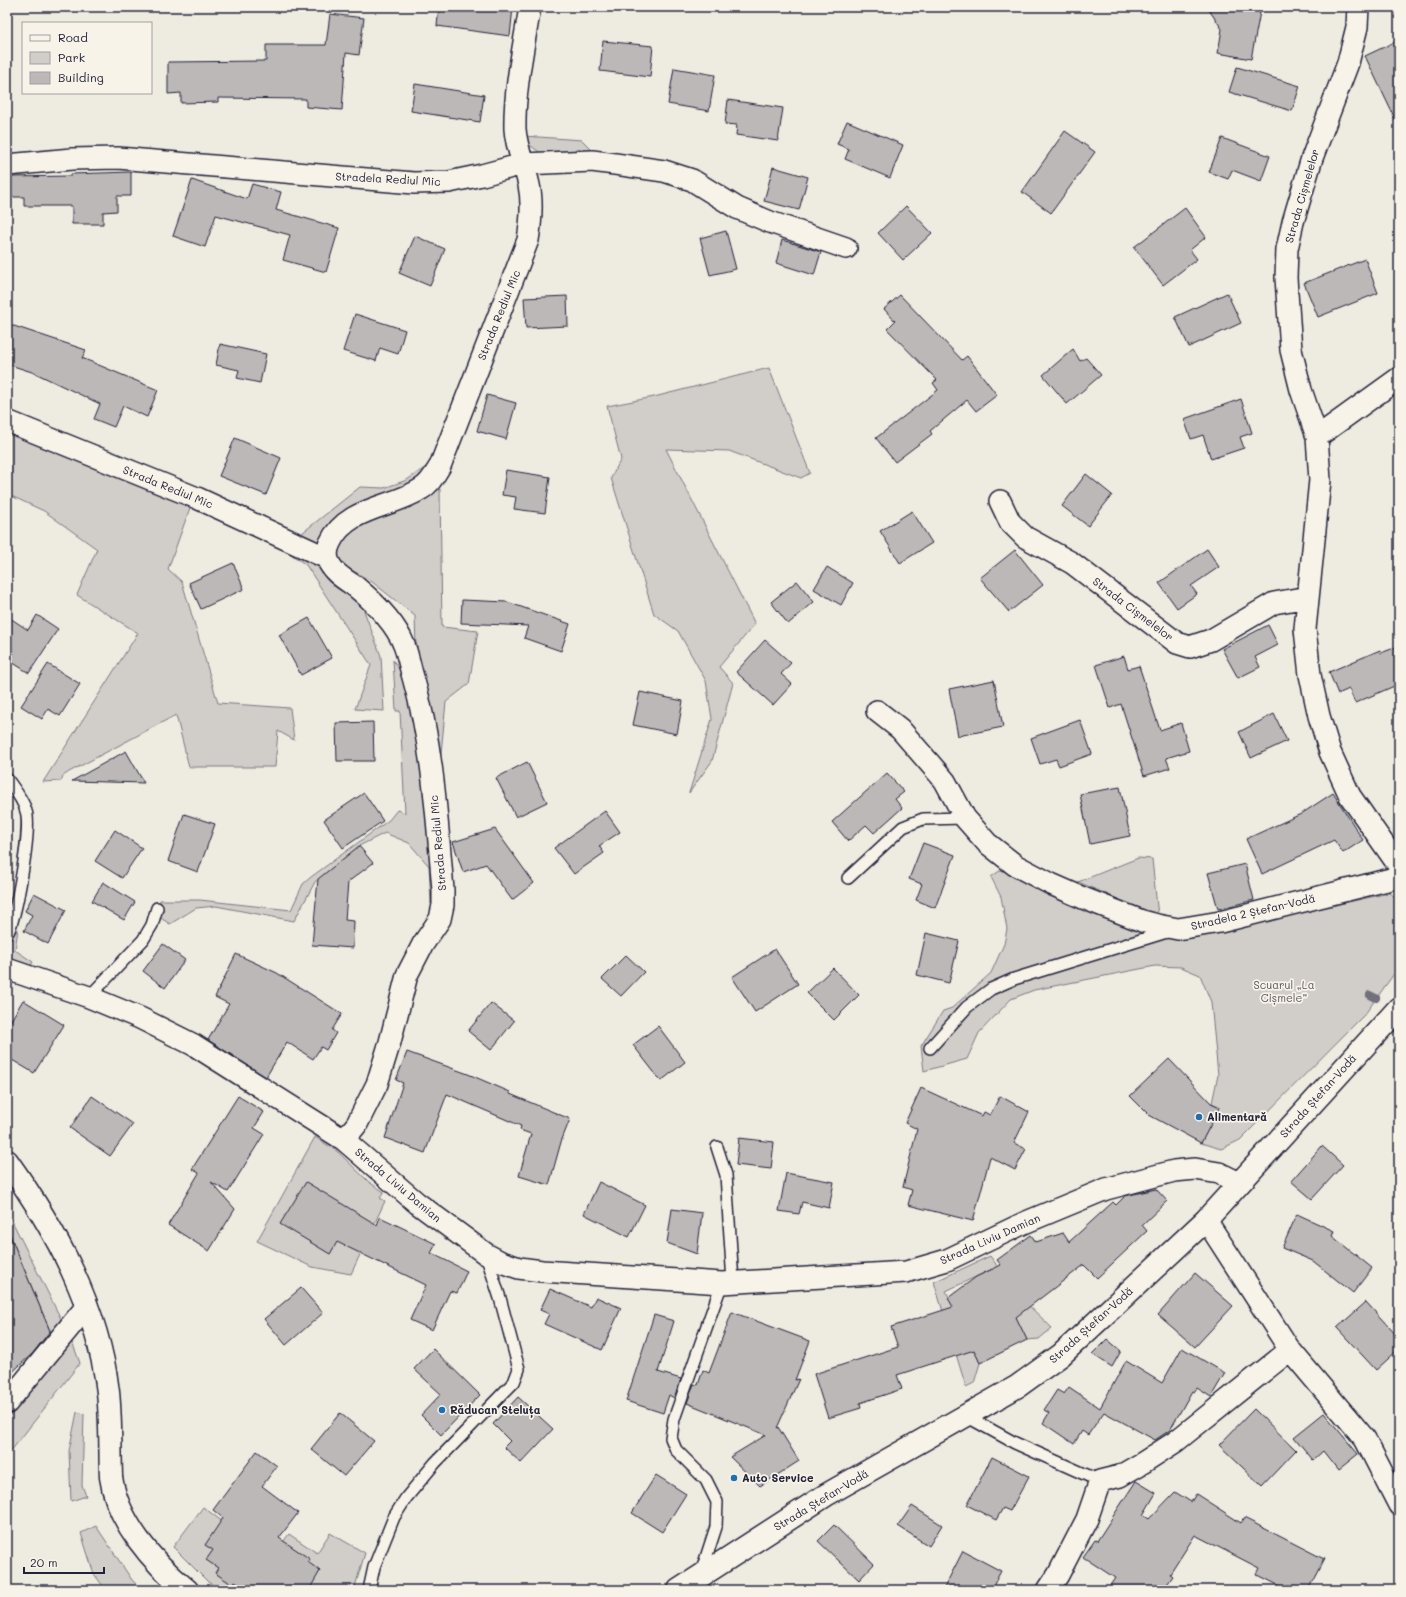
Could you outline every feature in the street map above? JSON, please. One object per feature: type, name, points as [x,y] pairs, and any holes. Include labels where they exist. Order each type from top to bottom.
[{"type":"street","name":"Strada Rediul Mic","points":[[344,1140],[357,1124],[377,1084],[408,975],[422,944],[440,919],[443,905],[443,890],[428,740],[419,697],[404,644],[388,618],[366,595],[331,568],[327,558],[327,551],[330,542],[344,524],[371,509],[412,494],[423,488],[440,466],[528,240],[532,221],[529,186],[516,137],[516,106],[530,7]]},
{"type":"street","name":"Strada Cișmelelor","points":[[1358,7],[1357,27],[1348,63],[1312,158],[1293,222],[1287,249],[1286,278],[1291,350],[1301,390],[1317,437],[1320,480],[1305,629],[1310,675],[1319,716],[1330,752],[1350,796],[1399,866]]},
{"type":"street","name":"Stradela Rediul Mic","points":[[7,165],[72,159],[118,158],[414,183],[449,182],[482,176],[523,164],[592,161],[664,171],[692,180],[737,208],[770,222],[846,248]]},
{"type":"street","points":[[1317,437],[1399,378]]},
{"type":"street","name":"Strada Rediul Mic","points":[[7,421],[197,498],[327,558]]},
{"type":"street","name":"Strada Cișmelelor","points":[[1000,501],[1010,522],[1025,536],[1072,563],[1178,643],[1190,647],[1211,640],[1274,603],[1308,598]]},
{"type":"street","name":"Stradela 2 Ștefan-Vodă","points":[[877,711],[900,729],[944,781],[965,818],[987,843],[1015,865],[1076,895],[1123,914],[1157,925],[1178,929],[1220,922],[1399,877]]},
{"type":"street","name":"Strada Liviu Damian","points":[[7,969],[89,997],[140,1018],[194,1045],[344,1140],[417,1203],[486,1254],[501,1262],[519,1268],[542,1271],[728,1283],[906,1272],[947,1260],[1024,1223],[1106,1189],[1174,1171],[1195,1169],[1219,1174],[1240,1183]]},
{"type":"street","name":"Strada Ștefan-Vodă","points":[[679,1590],[826,1495],[1018,1386],[1061,1355],[1206,1220],[1399,1008]]},
{"type":"street","points":[[7,1161],[45,1219],[63,1253],[87,1306],[98,1337],[108,1393],[110,1461],[113,1490],[119,1507],[147,1552],[187,1590]]},
{"type":"street","points":[[1206,1220],[1290,1350],[1365,1439],[1399,1504]]},
{"type":"street","points":[[7,1403],[87,1306]]},
{"type":"street","points":[[1048,1590],[1058,1575],[1088,1519],[1100,1481],[1120,1476],[1174,1442],[1290,1350]]},
{"type":"lane","points":[[7,779],[26,811],[28,832],[17,899],[7,934]]},
{"type":"lane","points":[[848,878],[904,827],[923,819],[965,818]]},
{"type":"lane","points":[[89,997],[143,940],[152,925],[157,908]]},
{"type":"lane","points":[[930,1048],[967,1007],[991,989],[1014,979],[1178,929]]},
{"type":"lane","points":[[699,1577],[716,1527],[717,1502],[706,1480],[676,1450],[671,1438],[674,1419],[728,1283],[726,1175],[717,1147]]},
{"type":"lane","points":[[369,1590],[374,1567],[394,1517],[406,1498],[436,1463],[514,1382],[519,1369],[500,1298],[486,1254]]},
{"type":"lane","points":[[966,1416],[1015,1443],[1100,1481]]},
{"type":"green space","points":[[524,136],[582,140],[592,150],[542,154],[524,141]]},
{"type":"green space","points":[[769,368],[810,473],[801,478],[729,451],[666,449],[755,624],[719,667],[733,683],[712,761],[689,793],[712,719],[706,681],[678,631],[654,614],[611,478],[621,459],[607,406],[654,397]]},
{"type":"green space","points":[[7,431],[191,505],[168,569],[182,582],[218,703],[290,708],[294,740],[278,731],[275,767],[189,767],[176,715],[69,772],[63,776],[61,781],[43,782],[138,633],[77,595],[97,549],[44,511],[7,494]]},
{"type":"green space","points":[[430,464],[417,483],[312,545],[297,537],[360,487],[384,488],[407,480]]},
{"type":"green space","points":[[440,489],[442,627],[478,631],[469,684],[446,702],[439,774],[416,647],[415,616],[371,581],[337,562],[336,547],[349,529]]},
{"type":"green space","points":[[277,544],[312,561],[363,608],[381,656],[384,711],[355,709],[371,665],[306,565]]},
{"type":"green space","points":[[393,660],[407,681],[418,718],[435,873],[431,904],[429,866],[409,843],[385,833],[359,846],[315,882],[294,921],[216,906],[196,908],[170,924],[159,917],[160,900],[200,900],[291,910],[303,884],[311,877],[389,820],[397,810],[405,813],[400,711],[396,711]]},
{"type":"green space","points":[[1138,858],[1152,859],[1158,916],[1078,882]]},
{"type":"green space","name":"Scuarul „La Cișmele”","points":[[1001,870],[1148,932],[1185,938],[1389,893],[1399,899],[1399,967],[1365,1014],[1240,1140],[1221,1149],[1201,1143],[1220,1107],[1212,1103],[1218,1075],[1211,1002],[1200,975],[1181,967],[1155,966],[1034,990],[1011,999],[979,1033],[967,1059],[924,1071],[921,1046],[943,1011],[952,1008],[991,973],[1004,944],[1007,929],[1001,897],[991,877]]},
{"type":"green space","points":[[18,929],[15,950],[33,962],[29,969],[7,963],[7,944]]},
{"type":"green space","points":[[315,1137],[338,1152],[369,1182],[384,1192],[380,1198],[385,1201],[351,1274],[312,1267],[257,1241]]},
{"type":"green space","points":[[7,1211],[64,1325],[54,1340],[7,1228]]},
{"type":"green space","points":[[990,1256],[1020,1297],[1052,1328],[1039,1339],[1027,1340],[992,1269],[946,1291],[980,1363],[974,1383],[966,1387],[934,1282]]},
{"type":"green space","points":[[72,1342],[80,1363],[7,1456],[7,1419]]},
{"type":"green space","points":[[77,1412],[84,1414],[82,1485],[86,1496],[71,1501],[69,1451]]},
{"type":"green space","points":[[203,1507],[271,1558],[289,1534],[317,1553],[330,1533],[365,1553],[354,1590],[220,1590],[208,1582],[173,1547]]},
{"type":"green space","points":[[96,1526],[132,1580],[142,1590],[106,1590],[94,1574],[81,1533]]},
{"type":"building","points":[[439,7],[513,7],[510,36],[437,26]]},
{"type":"building","points":[[1207,7],[1261,7],[1251,59],[1218,53],[1222,29]]},
{"type":"building","points":[[330,14],[364,18],[359,55],[346,53],[342,110],[306,107],[306,99],[218,98],[218,102],[181,103],[181,93],[168,94],[168,62],[266,61],[266,45],[326,45]]},
{"type":"building","points":[[1399,40],[1399,127],[1365,56]]},
{"type":"building","points":[[603,41],[653,46],[650,77],[600,71]]},
{"type":"building","points":[[1237,67],[1300,86],[1292,111],[1229,92]]},
{"type":"building","points":[[674,68],[715,75],[709,111],[668,104]]},
{"type":"building","points":[[415,84],[484,95],[480,122],[411,111]]},
{"type":"building","points":[[728,100],[783,108],[778,141],[736,135],[737,125],[725,124]]},
{"type":"building","points":[[847,121],[903,145],[890,178],[845,159],[849,149],[837,144]]},
{"type":"building","points":[[1065,131],[1095,152],[1051,213],[1022,192]]},
{"type":"building","points":[[1222,138],[1270,156],[1261,181],[1232,170],[1228,179],[1209,172]]},
{"type":"building","points":[[773,167],[808,177],[799,210],[764,201]]},
{"type":"building","points":[[131,172],[131,196],[117,196],[117,211],[103,212],[103,224],[72,224],[72,206],[24,206],[24,197],[11,197],[11,177],[71,176],[71,174]]},
{"type":"building","points":[[192,180],[247,199],[252,184],[281,192],[276,210],[339,228],[326,272],[283,260],[290,235],[216,215],[205,247],[173,236]]},
{"type":"building","points":[[906,206],[932,233],[903,260],[878,233]]},
{"type":"building","points":[[1185,208],[1206,237],[1190,250],[1197,259],[1163,285],[1134,247]]},
{"type":"building","points":[[726,231],[736,269],[710,275],[700,238]]},
{"type":"building","points":[[415,236],[445,249],[430,286],[399,273]]},
{"type":"building","points":[[782,240],[821,252],[814,275],[776,263]]},
{"type":"building","points":[[1365,259],[1378,293],[1318,317],[1304,283]]},
{"type":"building","points":[[1227,293],[1241,323],[1189,347],[1175,317]]},
{"type":"building","points":[[900,295],[962,360],[967,356],[997,395],[976,411],[967,400],[930,431],[932,434],[895,462],[876,438],[938,390],[933,383],[937,380],[887,329],[895,321],[884,309]]},
{"type":"building","points":[[567,296],[568,326],[526,328],[524,298]]},
{"type":"building","points":[[355,314],[405,330],[398,354],[380,348],[376,361],[343,351]]},
{"type":"building","points":[[11,325],[86,350],[82,358],[158,390],[147,417],[123,406],[114,427],[94,419],[100,404],[35,373],[7,364],[7,337]]},
{"type":"building","points":[[220,344],[266,354],[260,383],[237,378],[239,370],[216,365]]},
{"type":"building","points":[[1073,349],[1080,361],[1086,358],[1101,375],[1067,404],[1043,375]]},
{"type":"building","points":[[487,395],[516,403],[506,439],[477,431]]},
{"type":"building","points":[[1241,399],[1252,433],[1240,437],[1244,448],[1211,459],[1203,435],[1191,439],[1184,419]]},
{"type":"building","points":[[235,438],[281,458],[266,495],[219,476]]},
{"type":"building","points":[[506,470],[550,477],[545,513],[514,509],[516,497],[502,495]]},
{"type":"building","points":[[1086,474],[1112,495],[1088,526],[1062,506]]},
{"type":"building","points":[[912,511],[932,543],[900,563],[880,531]]},
{"type":"building","points":[[1207,549],[1219,567],[1191,586],[1197,594],[1177,608],[1159,583]]},
{"type":"building","points":[[1015,550],[1043,585],[1009,612],[980,578]]},
{"type":"building","points":[[233,563],[244,589],[201,609],[189,583]]},
{"type":"building","points":[[827,567],[853,583],[841,605],[814,589]]},
{"type":"building","points":[[797,581],[814,602],[788,624],[771,602]]},
{"type":"building","points":[[462,600],[507,602],[570,624],[561,651],[524,638],[528,626],[461,623]]},
{"type":"building","points":[[37,615],[58,629],[29,673],[7,659],[7,616],[28,630]]},
{"type":"building","points":[[309,618],[332,658],[301,675],[279,635]]},
{"type":"building","points":[[1268,625],[1278,645],[1255,657],[1260,667],[1238,678],[1222,649]]},
{"type":"building","points":[[765,640],[791,663],[781,674],[792,684],[773,705],[736,672]]},
{"type":"building","points":[[1399,646],[1399,684],[1355,703],[1349,689],[1338,694],[1329,672],[1380,650],[1381,653]]},
{"type":"building","points":[[1124,656],[1128,669],[1139,666],[1160,730],[1181,723],[1189,751],[1166,758],[1170,768],[1144,776],[1121,704],[1110,708],[1096,665]]},
{"type":"building","points":[[48,664],[80,684],[60,716],[48,709],[42,719],[21,706]]},
{"type":"building","points":[[994,680],[1003,727],[958,736],[949,689]]},
{"type":"building","points":[[640,692],[683,701],[677,734],[633,725]]},
{"type":"building","points":[[1274,714],[1287,741],[1251,758],[1239,732]]},
{"type":"building","points":[[1080,720],[1092,754],[1059,766],[1056,759],[1040,764],[1031,738]]},
{"type":"building","points":[[373,722],[374,761],[337,761],[336,723]]},
{"type":"building","points":[[126,751],[144,783],[72,781]]},
{"type":"building","points":[[527,762],[547,802],[516,817],[496,778]]},
{"type":"building","points":[[887,773],[904,792],[895,799],[902,808],[874,833],[866,825],[848,841],[832,822]]},
{"type":"building","points":[[1120,787],[1130,836],[1090,844],[1080,794]]},
{"type":"building","points":[[364,793],[383,821],[343,848],[324,820]]},
{"type":"building","points":[[1333,793],[1363,840],[1343,853],[1334,840],[1262,874],[1246,839],[1301,814]]},
{"type":"building","points":[[605,811],[620,832],[599,846],[604,853],[574,874],[554,848]]},
{"type":"building","points":[[184,814],[215,824],[198,872],[168,861]]},
{"type":"building","points":[[495,829],[534,883],[512,900],[486,864],[463,872],[453,842]]},
{"type":"building","points":[[115,830],[142,848],[122,878],[95,861]]},
{"type":"building","points":[[923,843],[955,855],[935,908],[916,900],[922,884],[909,879]]},
{"type":"building","points":[[359,846],[373,863],[348,882],[345,920],[354,921],[353,948],[312,945],[318,879]]},
{"type":"building","points":[[1245,864],[1254,900],[1218,909],[1208,873]]},
{"type":"building","points":[[103,882],[135,902],[124,920],[92,901]]},
{"type":"building","points":[[34,893],[66,910],[48,944],[24,931],[32,915],[25,911]]},
{"type":"building","points":[[926,933],[959,941],[949,983],[917,975]]},
{"type":"building","points":[[163,944],[185,960],[165,988],[143,971]]},
{"type":"building","points":[[775,949],[798,984],[755,1012],[732,977]]},
{"type":"building","points":[[236,954],[277,973],[342,1014],[332,1030],[336,1033],[326,1050],[321,1047],[313,1059],[287,1042],[266,1077],[208,1040],[229,1004],[215,997]]},
{"type":"building","points":[[626,955],[644,972],[621,996],[602,979]]},
{"type":"building","points":[[833,968],[859,995],[834,1020],[807,993]]},
{"type":"building","points":[[23,1000],[64,1025],[34,1073],[7,1057],[7,1027]]},
{"type":"building","points":[[491,1003],[514,1021],[491,1050],[468,1031]]},
{"type":"building","points":[[658,1026],[685,1062],[661,1081],[633,1045]]},
{"type":"building","points":[[407,1052],[468,1074],[510,1092],[510,1094],[570,1119],[561,1142],[549,1185],[519,1176],[531,1134],[520,1130],[521,1126],[447,1094],[425,1153],[385,1138],[403,1083],[396,1080]]},
{"type":"building","points":[[1169,1059],[1211,1103],[1220,1107],[1201,1143],[1149,1115],[1130,1096]]},
{"type":"building","points":[[921,1088],[982,1116],[984,1112],[990,1115],[1000,1096],[1029,1112],[1014,1143],[1026,1149],[1015,1170],[990,1157],[973,1221],[908,1205],[912,1190],[903,1187],[917,1129],[905,1123]]},
{"type":"building","points":[[92,1096],[133,1124],[110,1156],[70,1128]]},
{"type":"building","points":[[238,1096],[264,1112],[254,1128],[264,1134],[228,1192],[211,1182],[235,1209],[209,1251],[168,1225],[199,1173],[192,1169]]},
{"type":"building","points":[[739,1138],[774,1142],[771,1169],[736,1165]]},
{"type":"building","points":[[1322,1146],[1343,1165],[1312,1199],[1291,1181]]},
{"type":"building","points":[[786,1173],[834,1182],[829,1208],[802,1202],[799,1214],[779,1211]]},
{"type":"building","points":[[306,1182],[377,1225],[380,1217],[436,1244],[431,1253],[467,1271],[457,1293],[450,1291],[432,1330],[410,1320],[426,1285],[337,1242],[330,1254],[280,1224]]},
{"type":"building","points":[[599,1182],[645,1205],[629,1237],[584,1214]]},
{"type":"building","points":[[1156,1189],[1167,1201],[1142,1225],[1147,1231],[1097,1278],[1084,1265],[1016,1317],[1027,1340],[980,1363],[974,1350],[897,1375],[902,1389],[860,1403],[861,1408],[828,1418],[814,1374],[898,1347],[891,1327],[953,1307],[948,1298],[976,1277],[1001,1265],[997,1260],[1031,1235],[1036,1242],[1063,1233],[1069,1242],[1113,1202],[1116,1205],[1125,1196]]},
{"type":"building","points":[[672,1209],[702,1213],[697,1254],[667,1243]]},
{"type":"building","points":[[1297,1214],[1334,1231],[1332,1236],[1372,1268],[1353,1293],[1313,1261],[1282,1248]]},
{"type":"building","points":[[7,1228],[50,1331],[33,1353],[7,1377]]},
{"type":"building","points":[[1195,1273],[1233,1306],[1195,1347],[1158,1315]]},
{"type":"building","points":[[301,1288],[323,1313],[286,1345],[264,1319]]},
{"type":"building","points":[[550,1289],[591,1307],[596,1297],[621,1308],[602,1350],[544,1324],[549,1314],[540,1310]]},
{"type":"building","points":[[1366,1302],[1399,1338],[1399,1349],[1376,1370],[1337,1328]]},
{"type":"building","points":[[732,1312],[810,1341],[795,1380],[799,1379],[777,1428],[778,1427],[799,1461],[760,1486],[730,1457],[766,1435],[687,1403],[694,1384],[698,1385],[703,1370],[709,1373]]},
{"type":"building","points":[[654,1315],[674,1321],[658,1372],[681,1379],[674,1398],[669,1395],[663,1413],[626,1401]]},
{"type":"building","points":[[1107,1339],[1121,1351],[1112,1367],[1092,1354]]},
{"type":"building","points":[[1182,1348],[1225,1373],[1211,1397],[1197,1388],[1194,1392],[1192,1391],[1170,1430],[1155,1440],[1104,1412],[1088,1435],[1082,1431],[1074,1444],[1043,1423],[1049,1413],[1044,1410],[1057,1390],[1064,1394],[1069,1387],[1100,1408],[1126,1361],[1162,1383]]},
{"type":"building","points":[[433,1349],[480,1395],[441,1435],[421,1415],[441,1394],[414,1369]]},
{"type":"building","points":[[518,1397],[553,1429],[521,1463],[504,1447],[510,1441],[493,1424]]},
{"type":"building","points":[[1254,1409],[1296,1450],[1262,1486],[1219,1445]]},
{"type":"building","points":[[340,1413],[374,1441],[344,1476],[311,1449]]},
{"type":"building","points":[[1324,1413],[1358,1454],[1338,1470],[1323,1451],[1313,1460],[1294,1437]]},
{"type":"building","points":[[257,1451],[277,1466],[262,1486],[298,1513],[279,1538],[310,1559],[308,1562],[320,1571],[309,1590],[249,1590],[235,1581],[233,1585],[215,1573],[218,1568],[206,1560],[213,1550],[205,1545],[223,1518],[213,1510]]},
{"type":"building","points":[[992,1457],[1029,1476],[1010,1511],[1003,1508],[996,1520],[967,1505]]},
{"type":"building","points":[[656,1475],[686,1494],[662,1532],[632,1513]]},
{"type":"building","points":[[1136,1481],[1156,1493],[1143,1515],[1149,1519],[1175,1492],[1191,1502],[1196,1494],[1241,1523],[1244,1518],[1324,1559],[1308,1590],[1288,1590],[1256,1574],[1259,1568],[1195,1535],[1170,1574],[1173,1576],[1163,1590],[1107,1590],[1115,1578],[1083,1557],[1095,1540],[1097,1541]]},
{"type":"building","points":[[912,1506],[942,1525],[929,1546],[898,1526]]},
{"type":"building","points":[[834,1525],[874,1564],[859,1580],[818,1541]]},
{"type":"building","points":[[963,1551],[1001,1571],[991,1590],[943,1590]]},
{"type":"waterway","points":[[1370,995],[1376,998]]},
{"type":"place","name":"Alimentară","points":[[1199,1117]]},
{"type":"place","name":"Răducan Steluța","points":[[442,1410]]},
{"type":"place","name":"Auto Service","points":[[734,1478]]}]
